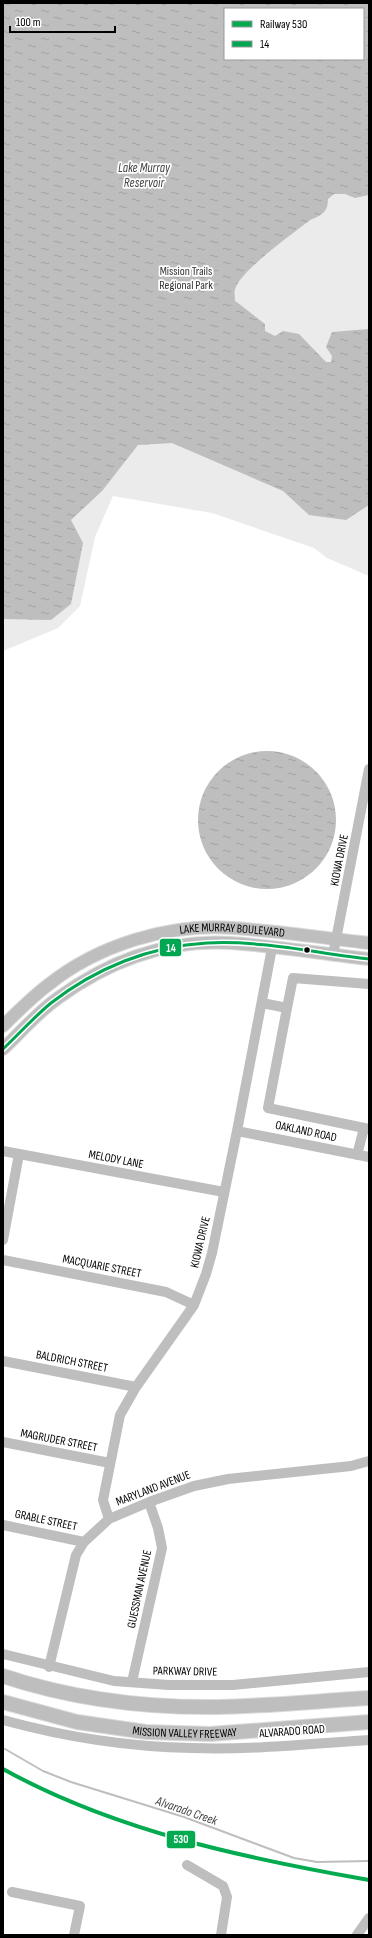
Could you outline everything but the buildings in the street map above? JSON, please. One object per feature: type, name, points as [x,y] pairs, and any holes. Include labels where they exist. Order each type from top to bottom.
[{"type":"highway","name":"MISSION VALLEY FREEWAY","points":[[3,1676],[52,1690],[93,1698],[142,1704],[218,1707],[369,1698]]},
{"type":"highway","name":"MISSION VALLEY FREEWAY","points":[[3,1702],[77,1722],[146,1732],[210,1734],[369,1722]]},
{"type":"main road","name":"LAKE MURRAY BOULEVARD","points":[[3,1026],[49,984],[68,971],[102,952],[129,941],[163,932],[208,927],[231,927],[369,943]]},
{"type":"main road","name":"LAKE MURRAY BOULEVARD","points":[[3,1050],[34,1019],[58,998],[110,967],[136,956],[165,948],[207,943],[231,943],[369,958]]},
{"type":"street","name":"KIOWA DRIVE","points":[[333,955],[369,769]]},
{"type":"street","name":"KIOWA DRIVE","points":[[109,1519],[102,1500],[120,1415],[136,1387],[194,1305],[202,1286],[212,1253],[272,948]]},
{"type":"street","points":[[357,1155],[366,1128],[268,1108],[293,978],[369,984]]},
{"type":"street","points":[[262,1003],[288,1008]]},
{"type":"street","name":"OAKLAND ROAD","points":[[237,1131],[369,1157]]},
{"type":"street","name":"MELODY LANE","points":[[3,1151],[224,1192]]},
{"type":"street","points":[[3,1240],[19,1154]]},
{"type":"street","name":"MACQUARIE STREET","points":[[3,1260],[166,1292],[194,1305]]},
{"type":"street","name":"BALDRICH STREET","points":[[3,1360],[136,1387]]},
{"type":"street","name":"MAGRUDER STREET","points":[[3,1442],[110,1463]]},
{"type":"street","name":"MARYLAND AVENUE","points":[[49,1667],[76,1555],[84,1542],[109,1519],[149,1502],[194,1486],[228,1479],[351,1466],[369,1461]]},
{"type":"street","name":"GUESSMAN AVENUE","points":[[132,1682],[162,1548],[158,1528],[149,1502]]},
{"type":"street","name":"GRABLE STREET","points":[[3,1525],[84,1542]]},
{"type":"street","name":"PARKWAY DRIVE","points":[[3,1654],[49,1667],[114,1681],[169,1686],[233,1684],[369,1672]]},
{"type":"street","name":"ALVARADO ROAD","points":[[3,1720],[74,1737],[132,1745],[168,1747],[224,1748],[369,1740]]},
{"type":"street","points":[[187,1865],[223,1886],[227,1897],[221,1935]]},
{"type":"street","points":[[12,1892],[80,1906],[74,1935]]},
{"type":"street","points":[[357,1935],[369,1918]]},
{"type":"green space","name":"Lake Murray Reservoir","points":[[3,3],[369,3],[369,576],[327,558],[314,548],[212,513],[113,496],[95,537],[80,606],[58,628],[3,651]]},
{"type":"water","name":"Lake Murray Reservoir","points":[[3,3],[369,3],[369,195],[355,198],[345,194],[334,194],[328,199],[327,207],[324,212],[310,220],[257,262],[247,272],[239,281],[235,289],[235,301],[265,324],[265,331],[275,336],[283,331],[299,334],[326,362],[331,362],[332,356],[326,347],[332,332],[369,329],[369,505],[346,520],[309,515],[283,491],[172,443],[138,445],[102,491],[71,520],[83,543],[71,604],[51,620],[3,619]]},
{"type":"water","points":[[267,751],[293,756],[316,771],[331,794],[336,820],[331,846],[316,869],[293,884],[267,889],[241,884],[218,869],[203,846],[198,820],[203,794],[218,771],[241,756]]},
{"type":"waterway","name":"Alvarado Creek","points":[[5,1749],[43,1771],[71,1782],[184,1817],[294,1858],[317,1862],[369,1861]]},
{"type":"rail line","name":"530","points":[[3,1769],[46,1791],[90,1809],[135,1826],[181,1840],[228,1852],[369,1880]]},
{"type":"transit line","name":"14","points":[[3,1049],[51,1003],[68,990],[105,969],[144,954],[186,945],[207,943],[247,943],[369,959]]},
{"type":"park label","name":"Mission Trails Regional Park","points":[[186,278]]}]
